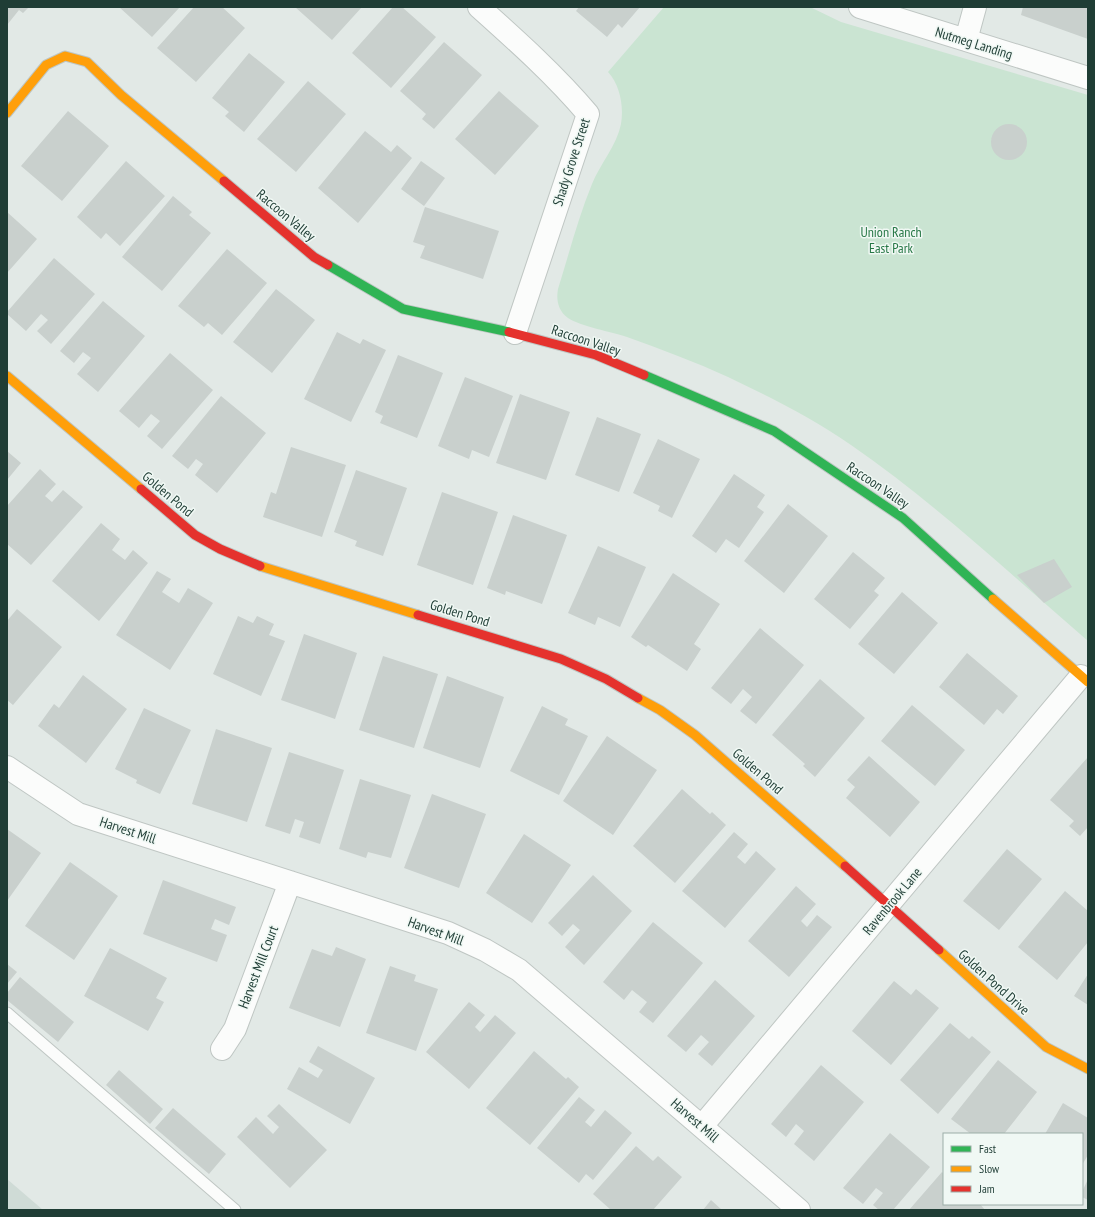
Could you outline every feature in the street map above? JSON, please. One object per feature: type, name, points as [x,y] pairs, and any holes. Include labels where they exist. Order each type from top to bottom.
[{"type":"street","name":"Shady Grove Street","points":[[479,7],[524,46],[567,89],[588,114],[515,333]]},
{"type":"street","name":"Nutmeg Landing","points":[[860,7],[1088,78]]},
{"type":"street","points":[[966,40],[975,7]]},
{"type":"street","name":"Raccoon Valley","points":[[7,113],[46,65],[65,56],[87,62],[121,95],[314,257],[403,309],[515,333],[596,355],[774,431],[903,518],[1084,679]]},
{"type":"street","name":"Golden Pond","points":[[7,376],[195,536],[220,549],[265,568],[561,659],[606,679],[660,710],[695,735],[889,905]]},
{"type":"street","name":"Ravenbrook Lane","points":[[702,1126],[889,905],[1084,679]]},
{"type":"street","name":"Harvest Mill","points":[[7,767],[15,774],[78,814],[448,933],[486,950],[519,970],[799,1210]]},
{"type":"street","name":"Harvest Mill Court","points":[[222,1049],[234,1029],[290,882]]},
{"type":"street","name":"Golden Pond Drive","points":[[889,905],[1046,1047],[1088,1069]]},
{"type":"lane","points":[[7,1012],[235,1210]]},
{"type":"shaded area","points":[[7,1179],[43,1210],[7,1210]]},
{"type":"green space","name":"Union Ranch East Park","points":[[664,7],[810,7],[841,22],[1088,95],[1088,641],[942,515],[882,467],[836,435],[791,408],[728,377],[691,361],[621,335],[580,324],[568,318],[562,312],[557,297],[558,289],[578,223],[592,184],[616,139],[621,124],[622,110],[620,96],[616,83],[608,72]]},
{"type":"building","points":[[7,7],[29,7],[23,13],[19,10],[7,25]]},
{"type":"building","points":[[119,7],[180,7],[152,37]]},
{"type":"building","points":[[194,7],[222,7],[245,28],[196,82],[157,48]]},
{"type":"building","points":[[295,7],[362,7],[332,40]]},
{"type":"building","points":[[393,7],[402,7],[436,37],[391,88],[352,53]]},
{"type":"building","points":[[579,7],[640,7],[622,28],[618,24],[607,37],[576,11]]},
{"type":"building","points":[[1023,7],[1088,7],[1088,39],[1021,15]]},
{"type":"building","points":[[444,42],[482,75],[434,129],[422,119],[426,114],[400,91]]},
{"type":"building","points":[[249,53],[285,82],[244,132],[225,116],[229,112],[212,98]]},
{"type":"building","points":[[308,81],[346,114],[296,172],[257,139]]},
{"type":"building","points":[[499,91],[539,126],[495,175],[455,139]]},
{"type":"building","points":[[68,111],[109,146],[62,201],[21,166]]},
{"type":"building","points":[[1009,124],[1022,129],[1027,142],[1022,155],[1009,160],[996,155],[991,142],[996,129]]},
{"type":"building","points":[[365,131],[391,152],[397,145],[412,158],[358,223],[318,188]]},
{"type":"building","points":[[126,161],[165,196],[120,246],[106,233],[101,239],[77,217]]},
{"type":"building","points":[[421,161],[445,178],[424,206],[401,189]]},
{"type":"building","points":[[173,196],[192,212],[189,215],[211,233],[162,291],[122,257]]},
{"type":"building","points":[[425,207],[499,231],[483,279],[420,258],[425,246],[413,242]]},
{"type":"building","points":[[7,212],[37,239],[7,273]]},
{"type":"building","points":[[227,249],[267,283],[222,335],[208,323],[204,327],[178,306]]},
{"type":"building","points":[[54,258],[95,294],[51,344],[37,331],[48,320],[41,314],[26,331],[7,314],[7,312]]},
{"type":"building","points":[[276,289],[315,320],[272,373],[233,342]]},
{"type":"building","points":[[103,301],[145,336],[98,392],[77,374],[91,358],[83,352],[74,363],[60,351]]},
{"type":"building","points":[[337,332],[360,344],[363,339],[386,350],[351,422],[304,399]]},
{"type":"building","points":[[170,353],[213,390],[162,449],[147,436],[160,421],[151,414],[139,428],[119,411]]},
{"type":"building","points":[[398,355],[443,373],[417,438],[380,423],[383,416],[375,412]]},
{"type":"building","points":[[465,377],[513,396],[489,457],[472,450],[469,459],[438,446]]},
{"type":"building","points":[[520,394],[570,412],[546,480],[496,463]]},
{"type":"building","points":[[221,396],[266,433],[217,493],[195,475],[203,464],[196,459],[188,469],[172,456]]},
{"type":"building","points":[[597,417],[641,434],[619,492],[575,475]]},
{"type":"building","points":[[658,439],[700,459],[672,518],[658,511],[660,506],[633,493]]},
{"type":"building","points":[[291,447],[346,465],[322,537],[263,517],[271,492],[276,494]]},
{"type":"building","points":[[7,451],[21,463],[7,480]]},
{"type":"building","points":[[40,469],[56,484],[45,496],[52,502],[63,490],[83,507],[31,565],[7,544],[7,506]]},
{"type":"building","points":[[356,470],[407,488],[383,556],[355,546],[357,541],[334,532]]},
{"type":"building","points":[[734,474],[765,495],[757,507],[764,512],[739,548],[726,539],[716,553],[692,536]]},
{"type":"building","points":[[442,492],[498,512],[473,585],[417,565]]},
{"type":"building","points":[[788,504],[828,536],[784,593],[744,561]]},
{"type":"building","points":[[513,515],[567,535],[542,604],[506,591],[505,595],[487,588]]},
{"type":"building","points":[[101,523],[120,539],[112,550],[125,560],[133,550],[148,563],[99,621],[52,581]]},
{"type":"building","points":[[598,546],[646,567],[620,627],[598,617],[595,625],[568,613]]},
{"type":"building","points":[[853,552],[885,578],[874,591],[879,595],[850,629],[814,599]]},
{"type":"building","points":[[1054,559],[1072,587],[1044,603],[1017,575]]},
{"type":"building","points":[[157,571],[171,579],[162,592],[179,603],[188,588],[213,603],[170,670],[116,635]]},
{"type":"building","points":[[673,573],[720,604],[694,644],[701,649],[687,671],[648,645],[646,647],[631,637]]},
{"type":"building","points":[[902,592],[938,623],[894,674],[858,644]]},
{"type":"building","points":[[17,609],[62,647],[13,705],[7,700],[7,621]]},
{"type":"building","points":[[238,616],[253,623],[257,616],[274,624],[269,635],[285,641],[261,696],[213,674]]},
{"type":"building","points":[[760,628],[804,665],[756,724],[740,711],[752,697],[743,689],[731,704],[711,688]]},
{"type":"building","points":[[304,634],[357,653],[335,719],[281,700]]},
{"type":"building","points":[[967,653],[1018,696],[1003,714],[997,709],[984,725],[939,687]]},
{"type":"building","points":[[383,656],[438,674],[414,748],[359,730]]},
{"type":"building","points":[[83,675],[127,709],[86,763],[38,726],[54,704],[59,708]]},
{"type":"building","points":[[447,676],[504,697],[480,768],[423,748]]},
{"type":"building","points":[[820,679],[865,718],[815,777],[803,766],[805,764],[772,735]]},
{"type":"building","points":[[912,705],[965,750],[935,786],[881,741]]},
{"type":"building","points":[[542,706],[568,719],[565,725],[588,736],[559,795],[510,771]]},
{"type":"building","points":[[144,708],[191,730],[160,794],[136,783],[137,780],[115,769]]},
{"type":"building","points":[[216,729],[272,748],[247,822],[192,804]]},
{"type":"building","points":[[607,736],[657,770],[613,835],[563,801]]},
{"type":"building","points":[[289,752],[344,770],[320,844],[299,837],[304,822],[295,819],[290,834],[265,826]]},
{"type":"building","points":[[869,756],[920,802],[890,837],[846,798],[855,787],[847,780]]},
{"type":"building","points":[[1088,757],[1088,827],[1080,836],[1069,826],[1074,821],[1050,800]]},
{"type":"building","points":[[360,779],[411,795],[391,858],[368,852],[366,858],[339,849]]},
{"type":"building","points":[[682,789],[710,814],[712,812],[726,825],[675,883],[633,846]]},
{"type":"building","points":[[432,794],[486,814],[459,888],[404,868]]},
{"type":"building","points":[[7,829],[41,853],[7,901]]},
{"type":"building","points":[[734,832],[748,844],[737,857],[745,864],[756,851],[776,869],[725,928],[682,891]]},
{"type":"building","points":[[524,834],[571,865],[532,923],[486,893]]},
{"type":"building","points":[[1007,849],[1042,879],[999,930],[963,901]]},
{"type":"building","points":[[70,862],[118,896],[74,960],[25,926]]},
{"type":"building","points":[[593,875],[632,911],[584,965],[565,947],[580,930],[573,924],[562,936],[548,923]]},
{"type":"building","points":[[163,880],[236,907],[229,925],[215,919],[211,929],[227,935],[217,962],[143,934]]},
{"type":"building","points":[[796,886],[816,904],[801,921],[807,927],[817,915],[832,927],[789,977],[748,941]]},
{"type":"building","points":[[1065,891],[1088,911],[1088,942],[1057,980],[1018,947]]},
{"type":"building","points":[[653,922],[703,963],[653,1023],[639,1012],[647,1002],[632,990],[624,1000],[603,982]]},
{"type":"building","points":[[336,947],[366,959],[340,1027],[289,1008],[312,949],[332,956]]},
{"type":"building","points":[[110,948],[167,978],[156,998],[164,1002],[148,1031],[84,996]]},
{"type":"building","points":[[7,964],[17,972],[7,984]]},
{"type":"building","points":[[390,966],[416,975],[414,981],[438,989],[416,1051],[366,1033]]},
{"type":"building","points":[[1088,974],[1088,1005],[1074,996]]},
{"type":"building","points":[[20,977],[74,1022],[58,1042],[7,1000],[7,993]]},
{"type":"building","points":[[715,980],[755,1016],[712,1066],[698,1054],[709,1042],[701,1035],[686,1052],[667,1036]]},
{"type":"building","points":[[894,981],[911,995],[916,989],[939,1008],[891,1065],[852,1031]]},
{"type":"building","points":[[469,1002],[485,1015],[475,1027],[480,1032],[495,1015],[516,1033],[469,1089],[426,1052]]},
{"type":"building","points":[[950,1023],[969,1039],[972,1036],[991,1052],[938,1114],[900,1080]]},
{"type":"building","points":[[318,1046],[375,1078],[350,1124],[287,1089],[299,1067],[318,1078],[323,1070],[309,1062]]},
{"type":"building","points":[[534,1051],[566,1079],[568,1077],[579,1087],[530,1145],[486,1108]]},
{"type":"building","points":[[998,1060],[1037,1092],[1005,1133],[970,1133],[951,1119]]},
{"type":"building","points":[[821,1065],[864,1102],[814,1161],[794,1144],[804,1131],[796,1124],[786,1137],[771,1124]]},
{"type":"building","points":[[119,1070],[163,1109],[150,1124],[106,1085]]},
{"type":"building","points":[[579,1097],[595,1110],[585,1122],[591,1127],[605,1110],[632,1133],[593,1180],[586,1174],[579,1183],[537,1148]]},
{"type":"building","points":[[1063,1103],[1088,1118],[1088,1155],[1083,1163],[1083,1133],[1046,1133]]},
{"type":"building","points":[[279,1104],[327,1150],[290,1188],[237,1137],[256,1117],[273,1134],[279,1127],[267,1116]]},
{"type":"building","points":[[173,1108],[226,1154],[209,1174],[155,1128]]},
{"type":"building","points":[[890,1133],[930,1167],[893,1210],[879,1210],[873,1205],[883,1193],[876,1188],[863,1204],[843,1188]]},
{"type":"building","points":[[636,1146],[653,1161],[658,1156],[682,1177],[653,1210],[611,1210],[593,1194]]},
{"type":"building","points":[[942,1172],[943,1205],[981,1205],[985,1210],[909,1210]]},
{"type":"building","points":[[1088,1179],[1088,1200],[1083,1198],[1083,1190]]},
{"type":"building","points":[[711,1200],[722,1210],[703,1210]]},
{"type":"traffic: fast","points":[[328,265],[403,309],[509,332]]},
{"type":"traffic: fast","points":[[644,375],[774,431],[903,518],[993,599]]},
{"type":"traffic: slow","points":[[7,113],[46,65],[65,56],[87,62],[121,95],[224,181]]},
{"type":"traffic: slow","points":[[7,376],[141,489]]},
{"type":"traffic: slow","points":[[260,566],[418,615]]},
{"type":"traffic: slow","points":[[993,599],[1088,682]]},
{"type":"traffic: slow","points":[[638,698],[660,710],[695,735],[845,866]]},
{"type":"traffic: slow","points":[[939,950],[1046,1047],[1088,1069]]},
{"type":"traffic: jam","points":[[224,181],[314,257],[328,265]]},
{"type":"traffic: jam","points":[[509,332],[596,355],[644,375]]},
{"type":"traffic: jam","points":[[141,489],[195,535],[220,549],[260,566]]},
{"type":"traffic: jam","points":[[418,615],[561,659],[606,679],[638,698]]},
{"type":"traffic: jam","points":[[845,866],[939,950]]}]
